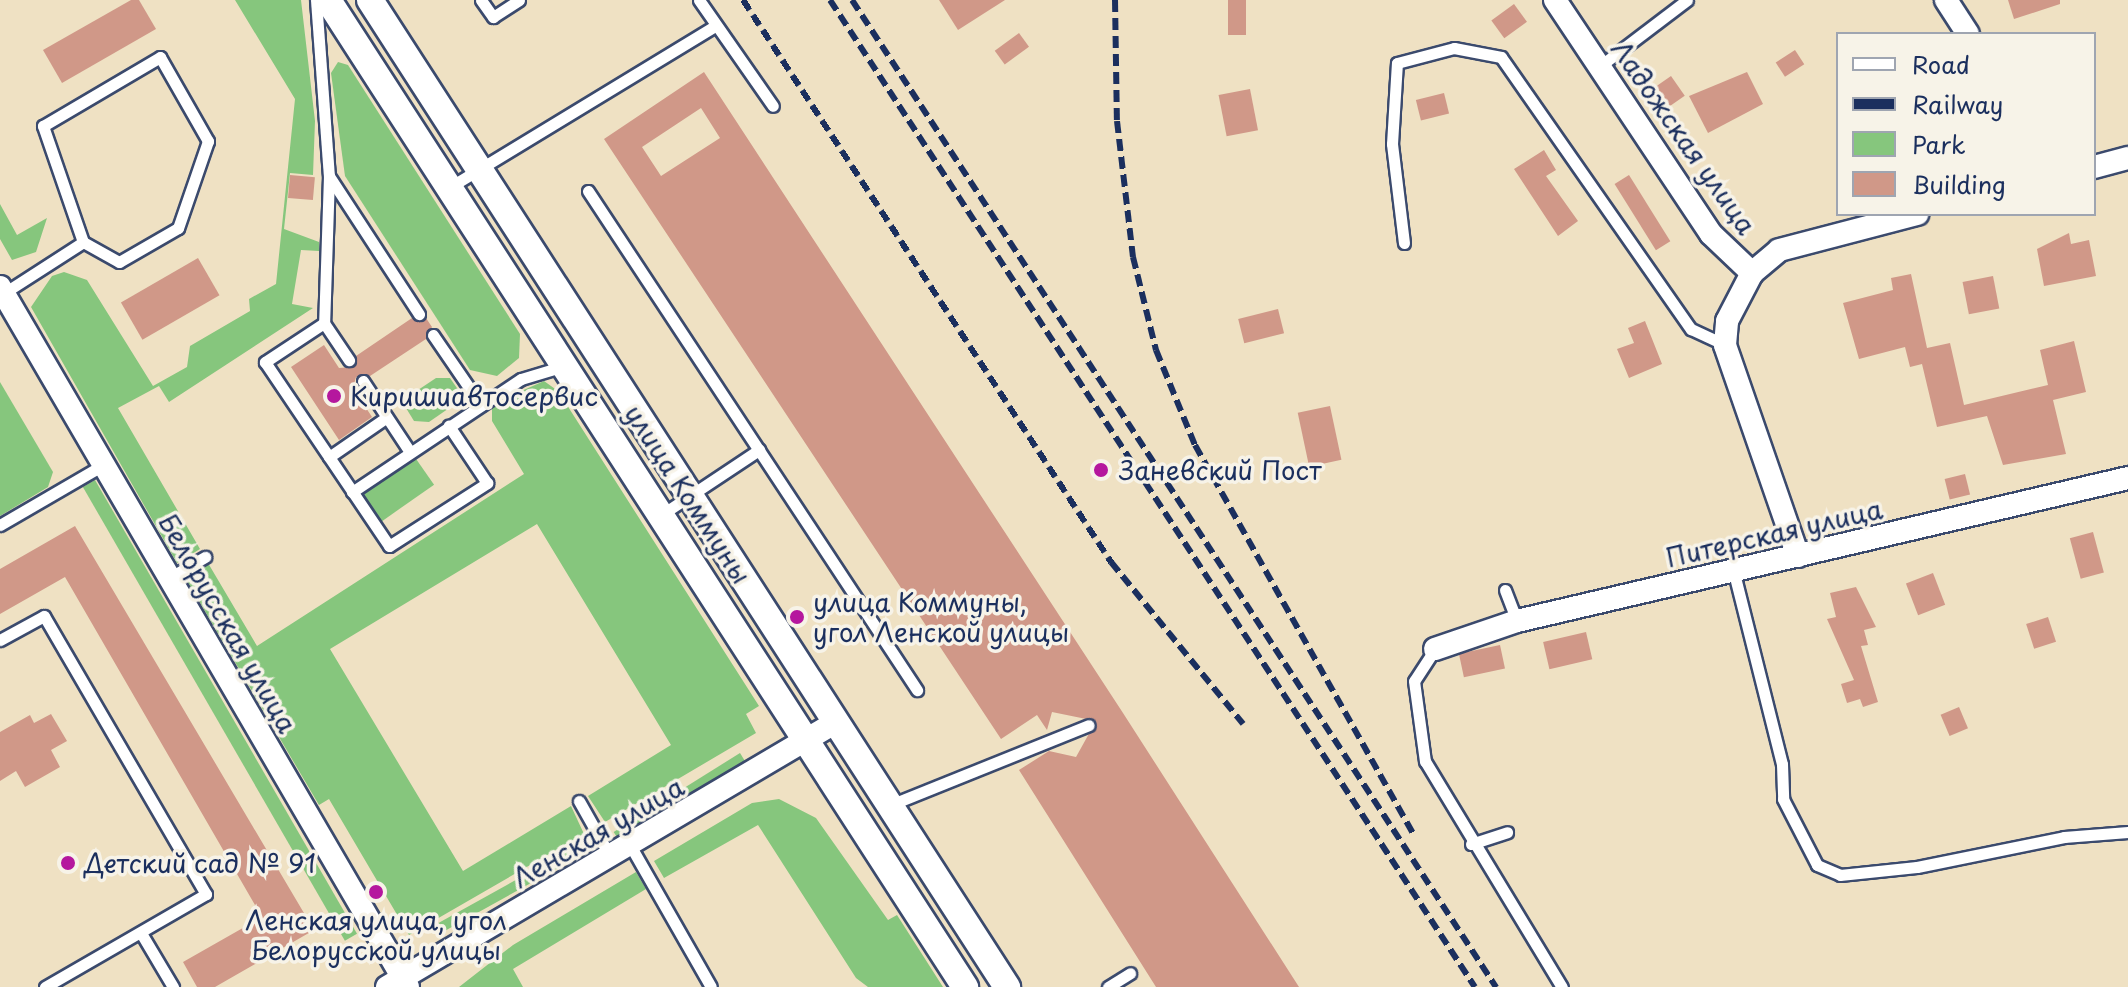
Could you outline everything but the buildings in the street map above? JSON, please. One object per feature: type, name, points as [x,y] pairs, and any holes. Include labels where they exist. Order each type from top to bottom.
[{"type":"street","name":"улица Коммуны","points":[[328,0],[804,742],[965,987]]},
{"type":"street","name":"улица Коммуны","points":[[370,0],[1007,987]]},
{"type":"street","name":"Ладожская улица","points":[[1555,0],[1711,234],[1752,273],[1779,250],[1909,216]]},
{"type":"street","points":[[1946,0],[1967,32]]},
{"type":"street","points":[[2096,166],[2128,158]]},
{"type":"street","points":[[1752,273],[1727,321],[1725,345],[1798,556]]},
{"type":"street","name":"Белорусская улица","points":[[2,290],[399,984]]},
{"type":"street","name":"Питерская улица","points":[[1435,649],[1517,621],[1734,573],[2128,478]]},
{"type":"street","name":"Ленская улица","points":[[399,984],[836,722]]},
{"type":"lane","points":[[316,0],[329,176],[324,323],[349,360]]},
{"type":"lane","points":[[481,0],[493,17],[519,0]]},
{"type":"lane","points":[[699,0],[773,106]]},
{"type":"lane","points":[[1600,66],[1687,0]]},
{"type":"lane","points":[[449,188],[716,25]]},
{"type":"lane","points":[[1404,243],[1392,144],[1397,63],[1454,48],[1501,57],[1691,329],[1725,345]]},
{"type":"lane","points":[[160,57],[208,141],[178,228],[119,262],[83,242],[43,126],[160,57]]},
{"type":"lane","points":[[329,176],[419,314]]},
{"type":"lane","points":[[588,191],[917,690]]},
{"type":"lane","points":[[2,290],[83,242]]},
{"type":"lane","points":[[324,323],[265,362],[389,546],[487,483],[449,426]]},
{"type":"lane","points":[[433,335],[481,405]]},
{"type":"lane","points":[[352,492],[521,379],[565,366]]},
{"type":"lane","points":[[363,381],[410,452]]},
{"type":"lane","points":[[329,457],[387,417]]},
{"type":"lane","points":[[661,515],[759,450]]},
{"type":"lane","points":[[0,525],[103,465]]},
{"type":"lane","points":[[169,578],[205,557]]},
{"type":"lane","points":[[1734,573],[1782,764],[1783,799],[1817,865],[1840,875],[1917,867],[2064,837],[2128,832]]},
{"type":"lane","points":[[1505,590],[1517,621]]},
{"type":"lane","points":[[0,640],[44,616],[206,894],[45,987]]},
{"type":"lane","points":[[1435,649],[1414,681],[1413,718],[1425,761],[1471,844],[1562,987]]},
{"type":"lane","points":[[890,805],[1089,725]]},
{"type":"lane","points":[[579,801],[610,857]]},
{"type":"lane","points":[[1471,844],[1507,832]]},
{"type":"lane","points":[[630,845],[711,987]]},
{"type":"lane","points":[[141,933],[173,987]]},
{"type":"lane","points":[[1108,987],[1130,973]]},
{"type":"green space","points":[[235,0],[301,0],[315,121],[313,175],[290,173],[284,229],[319,242],[319,251],[301,250],[292,304],[313,308],[169,402],[159,386],[118,408],[200,549],[177,563],[31,307],[52,276],[64,272],[87,280],[153,386],[187,367],[190,346],[250,311],[249,299],[276,284],[295,99]]},
{"type":"green space","points":[[338,62],[348,65],[520,334],[519,358],[497,376],[470,370],[345,176],[331,73]]},
{"type":"green space","points":[[0,204],[17,235],[47,218],[36,252],[12,260],[0,239]]},
{"type":"green space","points":[[436,378],[450,378],[459,391],[455,404],[429,422],[414,421],[406,408],[412,394]]},
{"type":"green space","points":[[544,381],[558,391],[759,706],[746,714],[756,733],[605,822],[588,796],[671,745],[537,524],[330,649],[463,871],[571,806],[584,834],[409,935],[329,799],[319,805],[185,577],[208,563],[257,646],[524,474],[492,421],[492,404]]},
{"type":"green space","points":[[0,382],[53,472],[48,487],[0,516]]},
{"type":"green space","points":[[414,456],[434,485],[382,521],[362,493]]},
{"type":"green space","points":[[95,480],[357,934],[345,941],[83,487]]},
{"type":"green space","points":[[740,753],[745,761],[618,840],[614,832]]},
{"type":"green space","points":[[779,799],[816,818],[888,920],[897,915],[943,987],[868,987],[856,978],[758,825],[664,878],[654,861],[752,803]]},
{"type":"green space","points":[[588,840],[593,849],[443,932],[438,923]]},
{"type":"green space","points":[[636,872],[646,889],[513,969],[523,987],[459,987],[513,945]]},
{"type":"railway","points":[[743,0],[1111,562],[1243,724]]},
{"type":"railway","points":[[830,0],[1475,987]]},
{"type":"railway","points":[[852,0],[1496,987]]},
{"type":"railway","points":[[1115,0],[1117,121],[1133,257],[1156,350],[1195,445],[1413,833]]},
{"type":"place","name":"Киришиавтосервис","points":[[334,396]]},
{"type":"place","name":"Заневский Пост","points":[[1101,470]]},
{"type":"place","name":"улица Коммуны, угол Ленской улицы","points":[[797,617]]},
{"type":"place","name":"Детский сад № 91","points":[[68,863]]},
{"type":"place","name":"Ленская улица, угол Белорусской улицы","points":[[376,892]]}]
